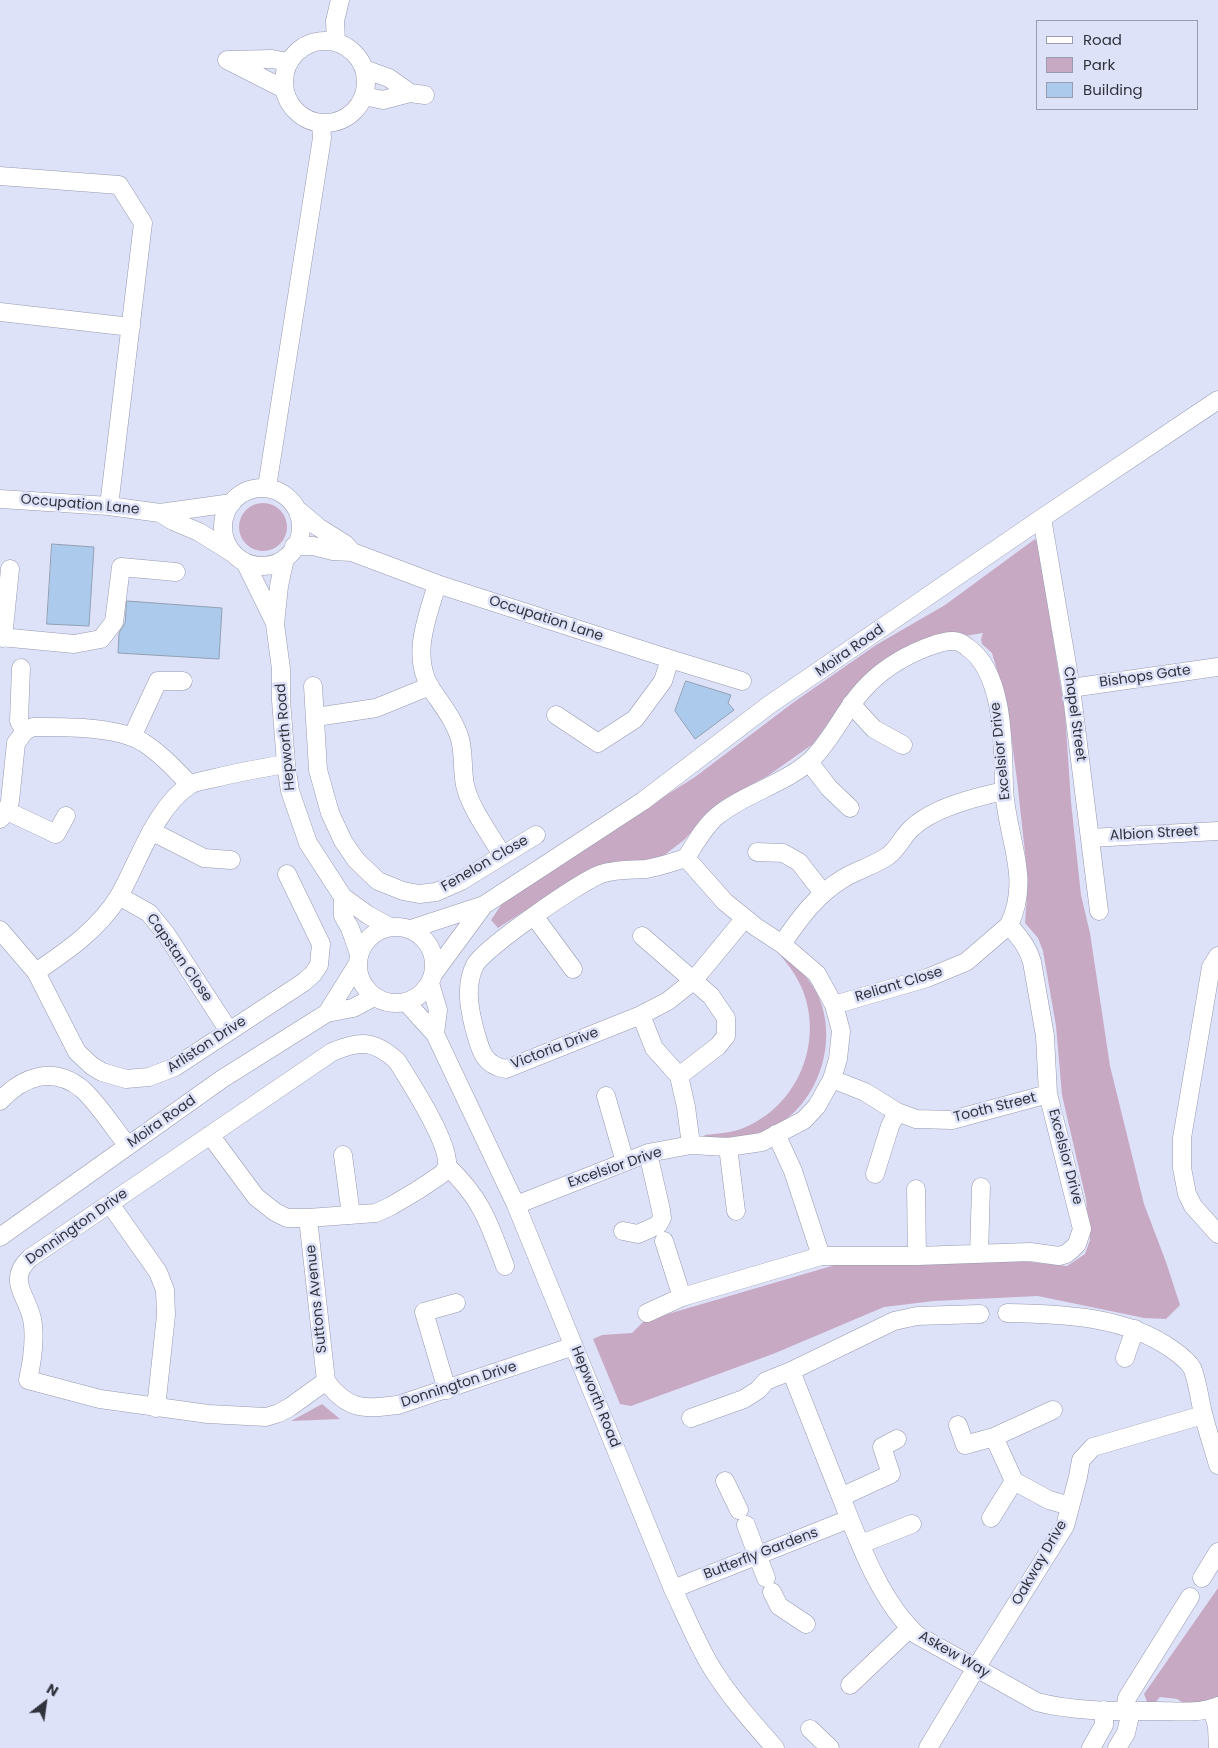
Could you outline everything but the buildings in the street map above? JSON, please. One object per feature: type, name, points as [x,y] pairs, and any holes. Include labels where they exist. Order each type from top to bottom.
[{"type":"street","points":[[336,42],[335,22],[340,0]]},
{"type":"street","points":[[322,41],[336,42],[348,48],[358,57],[364,69],[366,83],[364,96],[358,108],[348,117],[335,123],[321,124],[308,120],[296,113],[288,102],[284,88],[284,75],[288,62],[297,51],[308,44],[322,41]]},
{"type":"street","points":[[284,88],[227,60],[272,59],[288,62]]},
{"type":"street","points":[[364,69],[389,78],[418,94],[383,100],[364,96]]},
{"type":"street","points":[[267,487],[322,138],[321,124]]},
{"type":"street","points":[[0,176],[119,185],[144,223],[109,506]]},
{"type":"street","points":[[0,312],[131,327]]},
{"type":"street","name":"Moira Road","points":[[411,929],[484,905],[644,801],[769,705],[1218,400]]},
{"type":"street","points":[[267,487],[287,496],[318,527],[345,544],[352,552],[334,551],[313,546],[290,552],[277,563],[262,567],[238,557],[223,535],[226,512],[240,494],[256,488],[267,487]]},
{"type":"street","name":"Occupation Lane","points":[[0,499],[109,506],[160,513],[232,502]]},
{"type":"street","points":[[290,552],[301,522],[299,510]]},
{"type":"street","name":"Occupation Lane","points":[[160,513],[199,532],[238,557]]},
{"type":"street","name":"Chapel Street","points":[[1042,518],[1071,688],[1099,911]]},
{"type":"street","name":"Hepworth Road","points":[[290,552],[278,586],[275,624],[281,670],[281,700],[290,791],[308,843],[343,897],[368,915],[390,927]]},
{"type":"street","name":"Occupation Lane","points":[[352,552],[437,584],[742,681]]},
{"type":"street","name":"Hepworth Road","points":[[238,557],[275,624]]},
{"type":"street","points":[[10,569],[2,638],[74,644],[101,639],[114,622],[121,568],[176,572]]},
{"type":"street","points":[[437,584],[422,641],[424,668],[430,686],[445,708],[461,741],[465,786],[470,801],[502,855]]},
{"type":"street","name":"Excelsior Drive","points":[[516,1205],[648,1153],[691,1145],[728,1147],[762,1142],[804,1120],[817,1106],[832,1078],[838,1059],[841,1031],[834,1005],[817,974],[782,944],[725,902],[686,858],[716,817],[730,806],[809,762],[830,738],[840,720],[863,689],[892,663],[940,642],[955,641],[975,652],[983,661],[996,697],[1004,767],[1004,791],[1018,875],[1019,896],[1016,911],[1009,925],[1030,952],[1045,1036],[1048,1094],[1078,1208],[1082,1229],[1081,1237],[1071,1250],[1059,1256],[1030,1252],[917,1256],[821,1256],[682,1297],[647,1313]]},
{"type":"street","points":[[556,715],[598,743],[635,719],[663,681],[670,659]]},
{"type":"street","name":"Bishops Gate","points":[[1071,688],[1218,667]]},
{"type":"street","points":[[21,668],[19,721],[25,731]]},
{"type":"street","points":[[132,737],[158,681],[184,681]]},
{"type":"street","name":"Fenelon Close","points":[[313,686],[318,770],[330,812],[343,841],[356,860],[378,882],[403,891],[419,894],[436,892],[461,881],[536,835]]},
{"type":"street","points":[[316,717],[376,708],[430,686]]},
{"type":"street","points":[[851,704],[874,730],[903,745]]},
{"type":"street","points":[[66,816],[56,834],[3,815],[10,801],[16,743],[25,731],[34,727],[108,731],[132,737],[144,742],[163,758],[190,786]]},
{"type":"street","points":[[809,762],[829,788],[850,808]]},
{"type":"street","points":[[36,972],[65,952],[110,909],[119,896],[151,831],[174,799],[190,786],[200,781],[252,769],[286,764]]},
{"type":"street","points":[[782,944],[800,918],[823,893],[845,878],[887,856],[896,849],[911,828],[918,822],[952,805],[1004,791]]},
{"type":"street","points":[[151,831],[204,858],[232,860]]},
{"type":"street","name":"Albion Street","points":[[1090,838],[1218,831]]},
{"type":"street","points":[[757,852],[783,853],[799,862],[823,893]]},
{"type":"street","name":"Victoria Drive","points":[[686,858],[646,868],[624,869],[601,874],[584,882],[534,916],[493,947],[476,963],[468,989],[469,1006],[481,1053],[490,1063],[498,1068],[506,1069],[641,1015],[668,1001],[693,981],[745,918]]},
{"type":"street","name":"Arliston Drive","points":[[0,930],[36,972],[77,1052],[92,1066],[115,1077],[138,1079],[175,1068],[304,982],[313,974],[319,965],[321,944],[287,874]]},
{"type":"street","name":"Capstan Close","points":[[119,896],[149,913],[166,934],[229,1031]]},
{"type":"street","name":"Hepworth Road","points":[[343,897],[343,916],[350,928],[358,959]]},
{"type":"street","name":"Moira Road","points":[[432,978],[484,905]]},
{"type":"street","points":[[534,916],[573,969]]},
{"type":"street","name":"Reliant Close","points":[[834,1005],[927,978],[966,962],[1009,925]]},
{"type":"street","points":[[432,978],[424,991],[406,1002],[390,1003],[374,997],[365,988],[359,977],[358,959],[363,944],[379,931],[401,926],[411,929],[428,943],[434,963],[432,978],[438,1010],[435,1034]]},
{"type":"street","points":[[642,936],[711,996],[726,1018],[726,1036],[718,1046],[679,1076]]},
{"type":"street","points":[[1218,956],[1211,967],[1182,1138],[1182,1168],[1187,1194],[1193,1206],[1218,1234]]},
{"type":"street","name":"Moira Road","points":[[327,1013],[358,959]]},
{"type":"street","name":"Moira Road","points":[[0,1237],[222,1079],[327,1013],[353,1008],[374,997]]},
{"type":"street","name":"Hepworth Road","points":[[406,1002],[435,1034],[516,1205],[673,1589],[710,1665],[744,1713],[774,1748]]},
{"type":"street","points":[[641,1015],[654,1048],[679,1076],[686,1107],[691,1145]]},
{"type":"street","name":"Donnington Drive","points":[[446,1166],[448,1159],[439,1135],[397,1061],[382,1050],[366,1044],[350,1044],[332,1052],[30,1258],[20,1269],[18,1276],[19,1287],[30,1311],[33,1323],[34,1341],[28,1380],[100,1399],[156,1408],[208,1414],[266,1417],[290,1407],[326,1381],[343,1399],[356,1406],[369,1408],[398,1405],[574,1346]]},
{"type":"street","points":[[0,1101],[12,1088],[34,1077],[50,1075],[66,1080],[81,1088],[128,1146]]},
{"type":"street","name":"Tooth Street","points":[[832,1078],[865,1092],[897,1112],[916,1119],[952,1120],[1048,1094]]},
{"type":"street","points":[[606,1096],[625,1162]]},
{"type":"street","points":[[875,1174],[890,1126],[897,1112]]},
{"type":"street","points":[[776,1134],[793,1171],[821,1256]]},
{"type":"street","points":[[210,1135],[256,1198],[264,1205],[287,1218],[376,1213],[391,1206],[439,1176],[446,1166],[460,1178],[487,1217],[505,1266]]},
{"type":"street","points":[[728,1147],[736,1211]]},
{"type":"street","points":[[624,1231],[638,1234],[658,1225],[662,1218],[648,1153]]},
{"type":"street","points":[[343,1154],[351,1215]]},
{"type":"street","points":[[979,1254],[981,1187]]},
{"type":"street","points":[[916,1189],[917,1256]]},
{"type":"street","points":[[110,1204],[158,1272],[165,1290],[166,1315],[156,1408]]},
{"type":"street","name":"Suttons Avenue","points":[[308,1218],[326,1381]]},
{"type":"street","points":[[664,1241],[682,1297]]},
{"type":"street","points":[[447,1390],[424,1312],[456,1303]]},
{"type":"street","points":[[1008,1313],[1082,1317],[1110,1322],[1135,1329],[1164,1343],[1180,1355],[1192,1369],[1203,1415],[1218,1464]]},
{"type":"street","points":[[691,1418],[744,1399],[758,1390],[766,1381],[791,1371],[894,1321],[917,1316],[980,1314]]},
{"type":"street","points":[[1125,1358],[1135,1329]]},
{"type":"street","name":"Askew Way","points":[[791,1371],[849,1519],[887,1599],[917,1635],[1037,1702],[1051,1706],[1128,1711],[1196,1711],[1215,1707]]},
{"type":"street","points":[[958,1425],[965,1445],[994,1437],[1053,1410]]},
{"type":"street","name":"Oakway Drive","points":[[928,1748],[1065,1526],[1081,1460],[1093,1447],[1203,1415]]},
{"type":"street","points":[[994,1437],[1014,1481],[1049,1500],[1070,1506]]},
{"type":"street","points":[[841,1497],[891,1474],[882,1447],[897,1440]]},
{"type":"street","points":[[725,1481],[779,1606],[806,1624]]},
{"type":"street","points":[[991,1518],[1014,1481]]},
{"type":"street","name":"Butterfly Gardens","points":[[673,1589],[849,1519]]},
{"type":"street","points":[[861,1544],[912,1524]]},
{"type":"street","points":[[1202,1578],[1218,1552]]},
{"type":"street","points":[[1117,1748],[1126,1733],[1127,1698],[1190,1597]]},
{"type":"street","points":[[850,1685],[910,1628]]},
{"type":"street","points":[[1215,1707],[1218,1748]]},
{"type":"street","points":[[1091,1748],[1104,1725],[1104,1710]]},
{"type":"street","points":[[810,1729],[830,1748]]},
{"type":"green space","points":[[263,503],[272,505],[280,510],[285,518],[287,527],[285,536],[280,544],[272,549],[263,551],[254,549],[246,544],[241,536],[239,527],[241,518],[246,510],[254,505]]},
{"type":"green space","points":[[1035,539],[1044,555],[1050,619],[1065,713],[1071,802],[1081,895],[1090,933],[1110,1066],[1144,1204],[1180,1305],[1166,1319],[1144,1318],[1038,1296],[934,1301],[884,1307],[773,1354],[631,1406],[620,1404],[593,1339],[602,1335],[632,1333],[644,1321],[835,1265],[1012,1260],[1067,1266],[1085,1254],[1090,1240],[1086,1199],[1062,1095],[1056,1026],[1043,951],[1038,938],[1025,923],[1028,880],[1007,705],[992,653],[982,644],[983,633],[922,643],[874,668],[845,699],[813,744],[769,775],[721,801],[684,840],[658,860],[617,861],[583,873],[498,928],[491,920],[504,901],[695,777],[794,702],[876,645],[945,605]]},
{"type":"green space","points":[[769,942],[805,975],[814,988],[822,1007],[826,1027],[826,1047],[821,1067],[813,1087],[802,1104],[787,1118],[770,1129],[755,1134],[706,1137],[704,1135],[738,1130],[757,1121],[773,1110],[787,1095],[798,1078],[805,1060],[809,1041],[810,1020],[806,1000],[796,976]]},
{"type":"green space","points":[[322,1404],[340,1419],[291,1421]]},
{"type":"green space","points":[[1218,1588],[1218,1697],[1188,1706],[1177,1699],[1160,1697],[1154,1704],[1148,1704],[1144,1694]]}]
